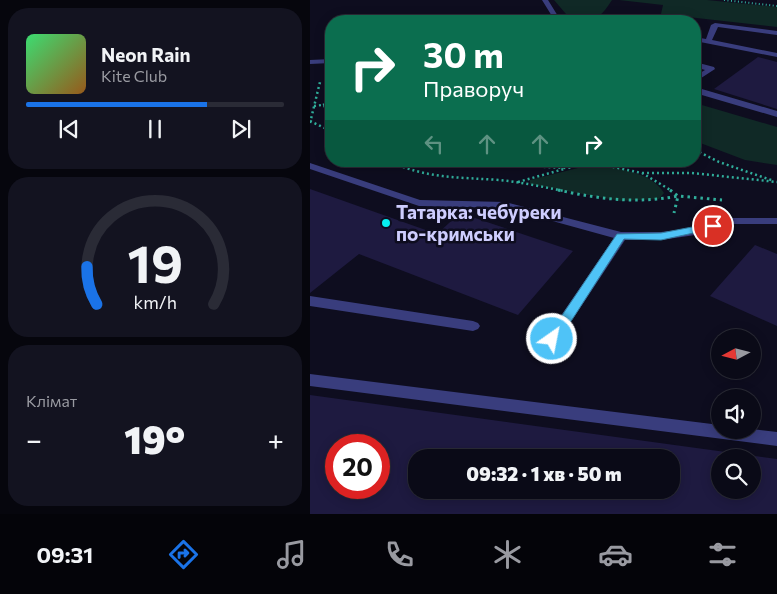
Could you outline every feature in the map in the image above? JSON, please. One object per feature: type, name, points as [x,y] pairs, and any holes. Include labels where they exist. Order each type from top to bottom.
[{"type":"lane","points":[[545,0],[554,15]]},
{"type":"lane","points":[[708,42],[715,25],[777,33]]},
{"type":"lane","points":[[701,40],[777,55]]},
{"type":"lane","points":[[310,62],[325,61]]},
{"type":"lane","points":[[701,66],[711,69],[701,76]]},
{"type":"lane","points":[[701,92],[777,114]]},
{"type":"lane","points":[[310,166],[419,203],[505,205],[621,236],[661,236],[696,231],[731,221],[777,221]]},
{"type":"lane","points":[[552,339],[621,236]]},
{"type":"lane","points":[[310,301],[473,326]]},
{"type":"lane","points":[[310,380],[777,439]]},
{"type":"path","points":[[724,0],[777,6]]},
{"type":"path","points":[[325,71],[310,122],[325,128]]},
{"type":"path","points":[[314,106],[325,104]]},
{"type":"path","points":[[701,153],[718,162],[777,182]]},
{"type":"path","points":[[400,167],[407,171],[436,178],[516,182],[619,202],[659,201],[678,196],[727,200]]},
{"type":"path","points":[[548,167],[568,168]]},
{"type":"path","points":[[516,182],[572,167]]},
{"type":"path","points":[[616,167],[642,173],[692,173],[777,182]]},
{"type":"path","points":[[642,173],[678,196]]},
{"type":"path","points":[[672,219],[678,196]]},
{"type":"green space","points":[[554,0],[612,0],[600,15],[567,15]]},
{"type":"green space","points":[[619,0],[707,0],[777,7],[777,27],[701,18],[701,15],[661,14],[663,5]]},
{"type":"green space","points":[[701,105],[777,127],[777,165],[745,160],[701,143]]},
{"type":"green space","points":[[582,167],[608,167],[642,175],[651,180],[664,193],[659,199],[620,201],[530,184],[530,180]]},
{"type":"building","points":[[758,57],[777,62],[777,109],[714,89]]},
{"type":"building","points":[[310,189],[437,234],[460,213],[573,251],[518,315],[359,254],[310,293]]},
{"type":"building","points":[[755,245],[777,254],[777,326],[710,296]]},
{"type":"building","points":[[310,395],[711,450],[711,499],[761,499],[761,457],[777,459],[777,514],[310,514]]},
{"type":"place","name":"Татарка: чебуреки по-кримськи","points":[[386,223]]},
{"type":"route","points":[[552,339],[621,236],[661,236],[696,231],[713,226]]}]
